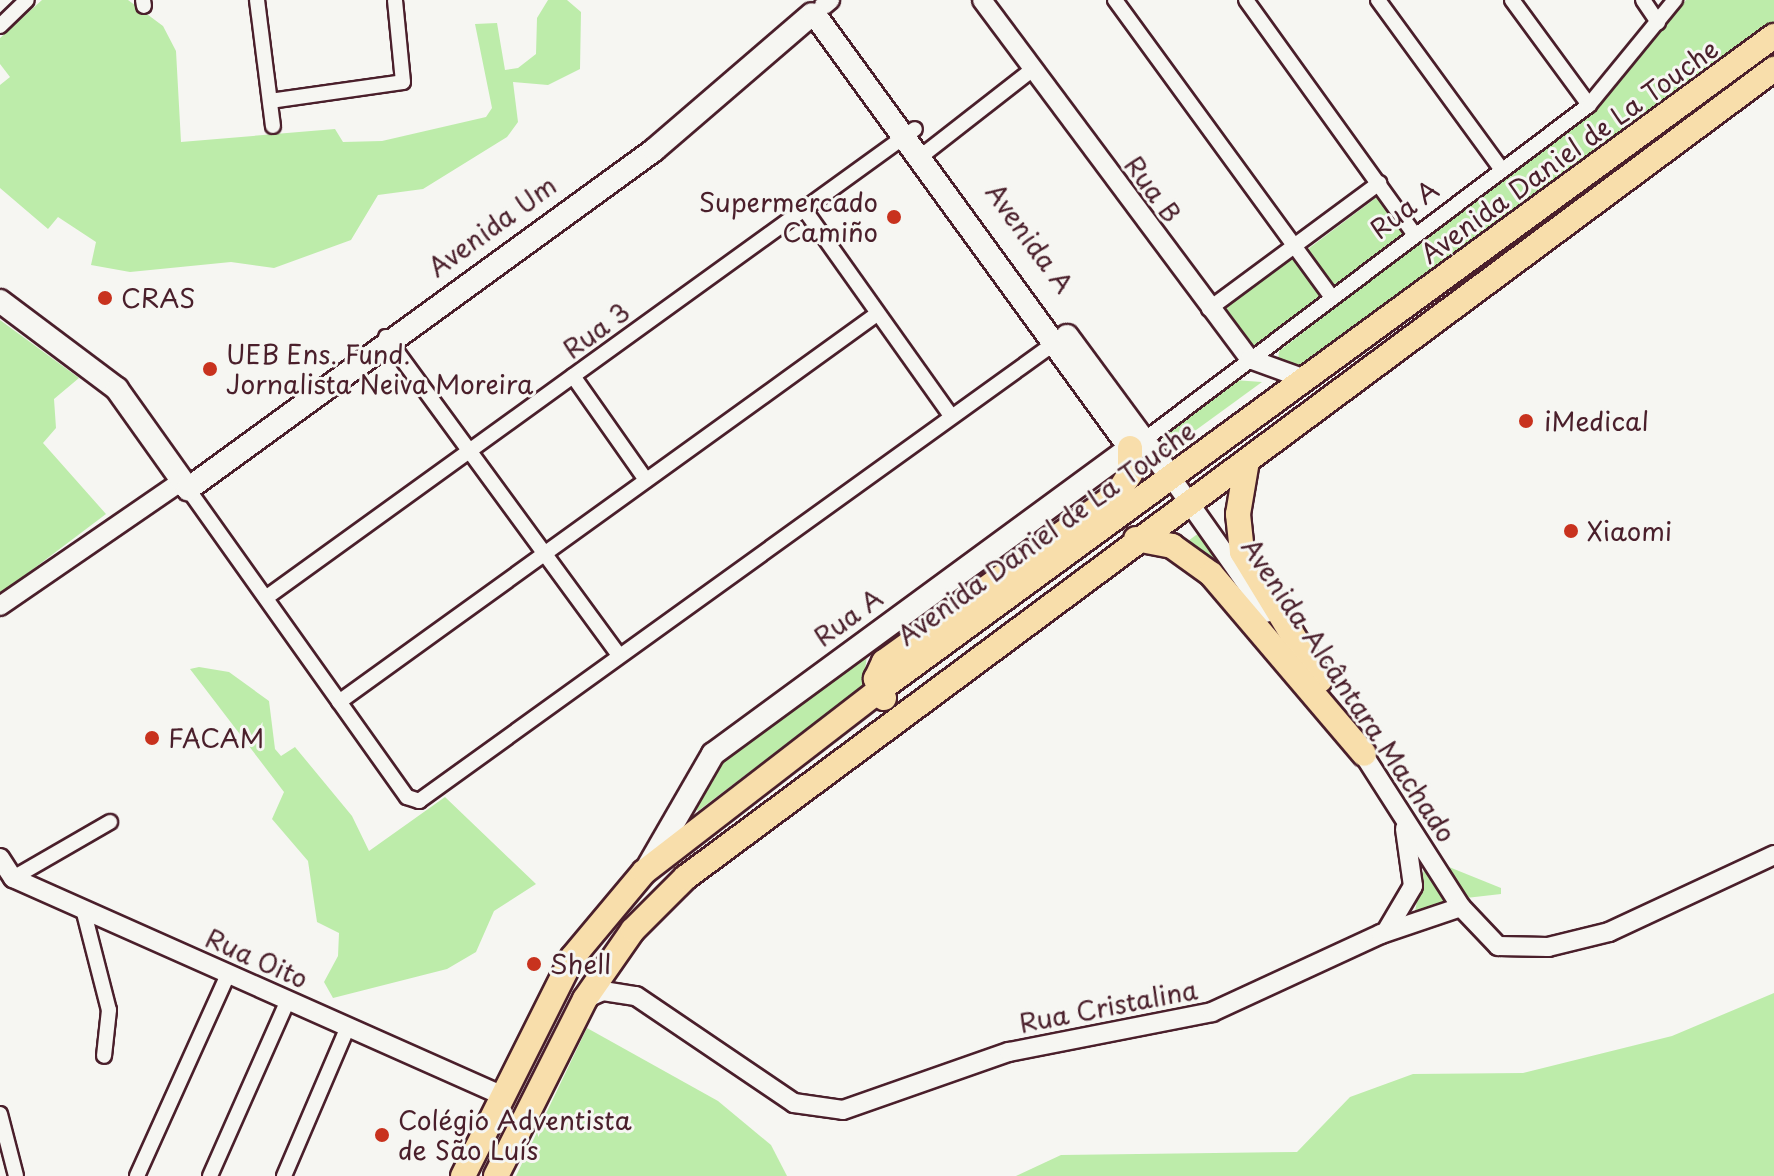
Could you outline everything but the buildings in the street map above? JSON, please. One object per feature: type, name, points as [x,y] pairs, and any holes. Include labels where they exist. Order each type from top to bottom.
[{"type":"main road","name":"Avenida A","points":[[818,5],[1137,444],[1171,477]]},
{"type":"main road","name":"Avenida Um","points":[[190,481],[389,341],[648,144],[818,5]]},
{"type":"main road","name":"Avenida Daniel de La Touche","points":[[463,1176],[572,958],[644,872],[878,691],[1774,36]]},
{"type":"main road","name":"Avenida Daniel de La Touche","points":[[496,1176],[585,999],[633,930],[685,878],[1774,69]]},
{"type":"main road","points":[[0,287],[126,384],[190,481]]},
{"type":"main road","points":[[0,301],[117,389],[190,481]]},
{"type":"main road","points":[[1111,500],[1128,478],[1137,444]]},
{"type":"main road","name":"Rua A","points":[[644,872],[713,754],[1137,444]]},
{"type":"main road","points":[[1247,461],[1238,514],[1242,552],[1364,754]]},
{"type":"main road","points":[[912,708],[878,691],[884,662],[1111,500],[1171,477]]},
{"type":"main road","points":[[1081,543],[1143,539],[1172,546],[1211,574],[1364,754]]},
{"type":"street","points":[[0,26],[27,0]]},
{"type":"street","points":[[257,0],[273,126]]},
{"type":"street","points":[[270,101],[403,82],[395,0]]},
{"type":"street","name":"Rua B","points":[[982,0],[1209,309],[1250,359]]},
{"type":"street","points":[[1115,0],[1332,298]]},
{"type":"street","points":[[1246,0],[1415,235]]},
{"type":"street","points":[[1378,0],[1502,170]]},
{"type":"street","points":[[1512,0],[1589,105]]},
{"type":"street","points":[[1643,0],[1658,22]]},
{"type":"street","name":"Rua A","points":[[1137,444],[1589,105],[1675,0]]},
{"type":"street","points":[[924,153],[1033,69]]},
{"type":"street","name":"Rua 3","points":[[267,597],[910,133]]},
{"type":"street","name":"Rua A","points":[[1209,309],[1379,183]]},
{"type":"street","points":[[804,209],[951,416]]},
{"type":"street","points":[[339,702],[877,314]]},
{"type":"street","points":[[0,606],[190,481],[407,797],[422,800],[1060,339]]},
{"type":"street","points":[[389,341],[619,655]]},
{"type":"street","points":[[1250,359],[1305,379]]},
{"type":"street","points":[[573,376],[646,480]]},
{"type":"street","name":"Avenida A","points":[[1171,477],[1191,504]]},
{"type":"street","name":"Avenida Alcântara Machado","points":[[1191,504],[1364,754],[1461,907]]},
{"type":"street","points":[[1381,934],[1405,911],[1413,886],[1396,804]]},
{"type":"street","points":[[0,858],[7,883],[110,822]]},
{"type":"street","points":[[1461,907],[1498,946],[1563,944],[1685,902],[1774,855]]},
{"type":"street","name":"Rua Oito","points":[[7,883],[83,909],[501,1095]]},
{"type":"street","name":"Rua Cristalina","points":[[585,999],[609,991],[636,996],[794,1103],[836,1110],[1022,1049],[1193,1018],[1381,934],[1461,907]]},
{"type":"street","points":[[83,909],[109,1010],[104,1056]]},
{"type":"street","points":[[154,1176],[138,1173],[228,974]]},
{"type":"street","points":[[210,1176],[288,1000]]},
{"type":"street","points":[[284,1176],[348,1027]]},
{"type":"street","points":[[0,1114],[16,1176]]},
{"type":"green space","points":[[42,0],[128,0],[163,26],[176,51],[181,142],[335,129],[343,142],[382,141],[486,117],[492,108],[475,24],[497,23],[505,70],[518,68],[536,54],[537,18],[548,0],[567,0],[581,12],[580,69],[548,85],[513,82],[518,122],[507,137],[423,189],[378,195],[351,240],[274,268],[231,262],[130,272],[91,265],[96,242],[58,217],[48,229],[0,188],[0,85],[10,77],[0,64],[0,38]]},
{"type":"green space","points":[[1686,0],[1774,0],[1774,23],[1299,366],[1278,361],[1279,351],[1598,107]]},
{"type":"green space","points":[[1377,197],[1406,236],[1334,291],[1304,252]]},
{"type":"green space","points":[[1292,258],[1321,296],[1249,350],[1220,312]]},
{"type":"green space","points":[[0,320],[79,378],[54,399],[56,428],[43,443],[106,514],[0,594]]},
{"type":"green space","points":[[1234,380],[1262,382],[1170,449],[1160,434]]},
{"type":"green space","points":[[1203,530],[1218,555],[1211,559],[1188,541]]},
{"type":"green space","points":[[867,655],[863,686],[698,811],[691,805],[719,760]]},
{"type":"green space","points":[[199,667],[229,672],[269,701],[275,749],[281,756],[295,747],[352,816],[369,851],[445,797],[536,884],[494,911],[476,952],[447,969],[333,998],[324,982],[338,956],[339,933],[317,922],[308,861],[272,819],[284,792],[190,669]]},
{"type":"green space","points":[[1425,864],[1449,903],[1417,914],[1415,911]]},
{"type":"green space","points":[[1449,867],[1501,888],[1501,894],[1466,898]]},
{"type":"green space","points":[[1774,993],[1774,1176],[1016,1176],[1061,1155],[1297,1152],[1350,1097],[1413,1074],[1523,1073],[1672,1036]]},
{"type":"green space","points":[[587,1028],[718,1101],[771,1145],[787,1176],[516,1176]]},
{"type":"place","name":"Supermercado Camiño","points":[[894,217]]},
{"type":"place","name":"CRAS","points":[[105,298]]},
{"type":"place","name":"UEB Ens. Fund. Jornalista Neiva Moreira","points":[[210,369]]},
{"type":"place","name":"iMedical","points":[[1526,421]]},
{"type":"place","name":"Xiaomi","points":[[1571,531]]},
{"type":"place","name":"FACAM","points":[[152,738]]},
{"type":"place","name":"Shell","points":[[534,964]]},
{"type":"place","name":"Colégio Adventista de São Luís","points":[[382,1135]]}]
